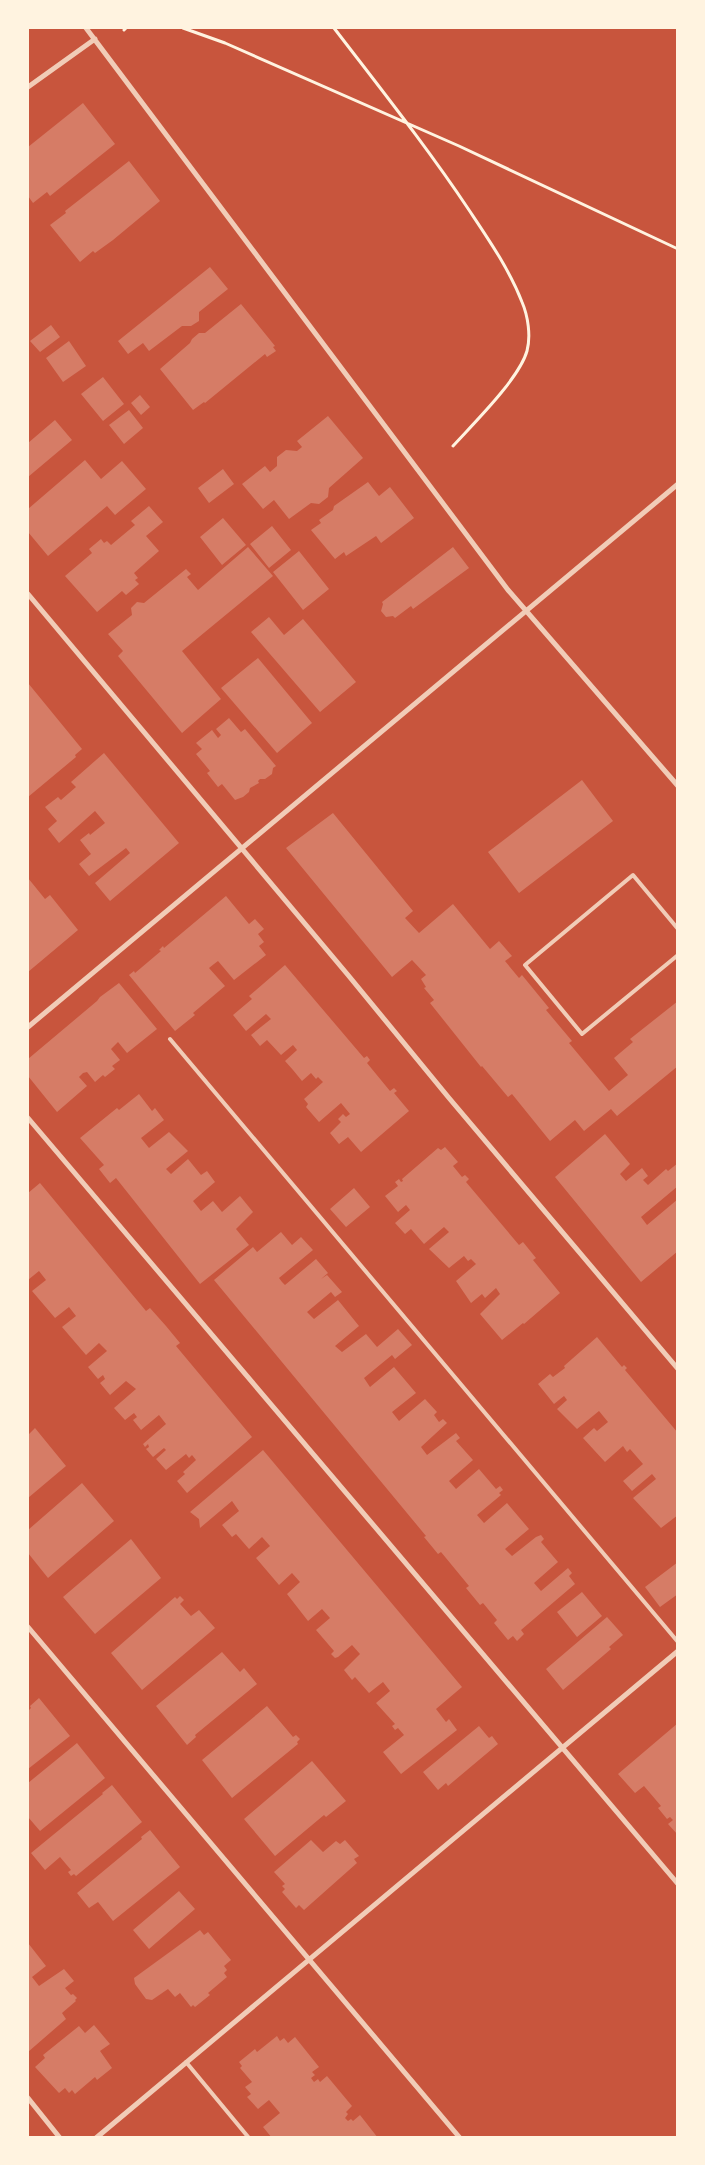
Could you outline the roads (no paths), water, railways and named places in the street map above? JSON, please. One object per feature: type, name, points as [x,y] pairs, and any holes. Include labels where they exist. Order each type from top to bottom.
[{"type":"street","points":[[86,28],[502,582],[678,786]]},
{"type":"street","points":[[28,87],[95,39]]},
{"type":"street","points":[[28,1027],[678,484]]},
{"type":"street","points":[[28,594],[678,1370]]},
{"type":"street","points":[[28,1118],[678,1884]]},
{"type":"street","points":[[28,1627],[308,1959],[337,1990],[460,2138]]},
{"type":"street","points":[[96,2138],[678,1650]]},
{"type":"street","points":[[28,2098],[60,2138]]},
{"type":"lane","points":[[678,929],[633,875],[525,965],[582,1034],[678,955]]},
{"type":"lane","points":[[170,1040],[678,1642]]},
{"type":"lane","points":[[186,2062],[249,2138]]}]
